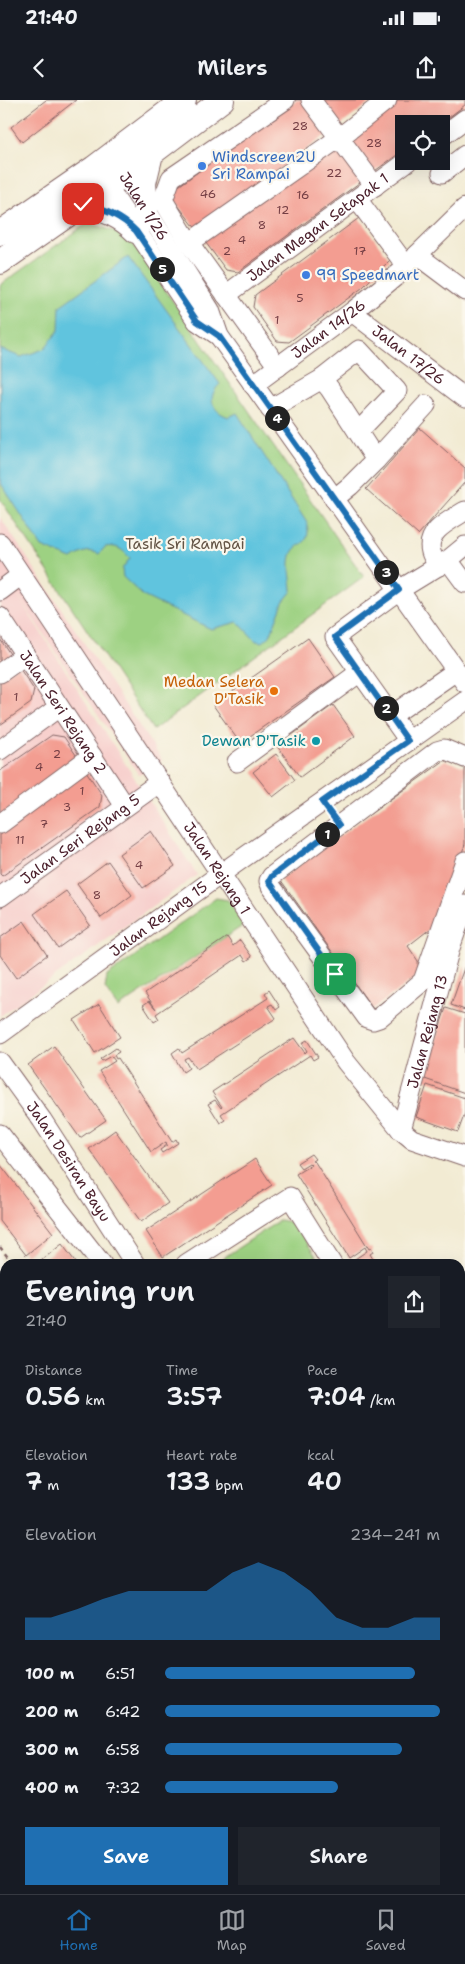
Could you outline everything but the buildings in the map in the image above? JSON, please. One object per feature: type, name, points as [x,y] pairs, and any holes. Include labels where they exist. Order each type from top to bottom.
[{"type":"main road","points":[[0,262],[116,181],[222,100]]},
{"type":"main road","points":[[0,233],[103,162],[177,103]]},
{"type":"main road","points":[[83,204],[103,209],[123,218],[148,213],[144,183],[151,154]]},
{"type":"street","points":[[278,367],[189,242],[148,213],[171,178],[285,100]]},
{"type":"street","points":[[311,100],[374,186]]},
{"type":"street","points":[[189,242],[339,138],[387,100]]},
{"type":"street","points":[[450,130],[465,119]]},
{"type":"street","points":[[442,174],[465,155]]},
{"type":"street","name":"Jalan 1/26","points":[[103,162],[116,181],[148,213],[197,321],[219,336],[461,677]]},
{"type":"street","name":"Jalan Megan Setapak 1","points":[[226,295],[396,170]]},
{"type":"street","points":[[357,199],[412,261],[465,290]]},
{"type":"street","name":"Jalan 14/26","points":[[254,385],[352,312],[412,261],[465,208]]},
{"type":"street","name":"Jalan 17/26","points":[[352,312],[465,398]]},
{"type":"street","points":[[270,409],[322,379],[359,350],[397,390],[358,432]]},
{"type":"street","points":[[322,379],[376,460]]},
{"type":"street","points":[[334,499],[376,460],[426,405]]},
{"type":"street","points":[[465,511],[436,530],[430,540],[431,552],[465,583]]},
{"type":"street","name":"Jalan Rejang 1","points":[[0,543],[20,576],[222,873],[346,1062],[401,1130],[412,1139],[465,1157]]},
{"type":"street","points":[[408,741],[335,637],[399,590],[443,563],[465,546]]},
{"type":"street","points":[[0,589],[20,576]]},
{"type":"street","name":"Jalan Seri Rejang 2","points":[[0,617],[125,806]]},
{"type":"street","points":[[0,673],[25,655]]},
{"type":"street","points":[[237,762],[360,672]]},
{"type":"street","points":[[391,716],[461,677]]},
{"type":"street","name":"Jalan Rejang 15","points":[[0,1034],[222,873],[465,701]]},
{"type":"street","points":[[0,750],[59,707]]},
{"type":"street","points":[[465,758],[444,750],[437,751],[272,876],[269,881],[367,1018],[373,1020],[379,1018],[423,981],[465,861]]},
{"type":"street","points":[[0,824],[92,756]]},
{"type":"street","name":"Jalan Seri Rejang 5","points":[[2,890],[160,782]]},
{"type":"street","points":[[322,802],[339,825]]},
{"type":"street","name":"Jalan Rejang 13","points":[[401,1130],[458,951],[465,905]]},
{"type":"street","name":"Jalan Desiran Bayu","points":[[0,1062],[42,1120],[132,1259]]},
{"type":"street","points":[[0,1134],[98,1259]]},
{"type":"street","points":[[194,1259],[290,1197],[329,1259]]},
{"type":"path","points":[[0,1247],[9,1259]]},
{"type":"shaded area","points":[[0,517],[162,760],[139,775],[11,586],[197,875],[0,1016]]},
{"type":"green space","name":"Tasik Sri Rampai","points":[[88,223],[127,235],[364,577],[153,730],[0,499],[0,285]]},
{"type":"green space","points":[[216,898],[228,900],[244,925],[118,1008],[105,989],[107,976]]},
{"type":"green space","points":[[280,1220],[294,1223],[318,1259],[222,1259]]},
{"type":"water","name":"Tasik Sri Rampai","points":[[128,257],[220,384],[213,394],[212,399],[215,408],[218,412],[229,417],[237,413],[307,523],[307,537],[293,551],[290,560],[292,591],[283,602],[270,636],[263,642],[256,641],[238,622],[211,629],[143,596],[123,577],[122,569],[130,558],[119,548],[105,547],[99,554],[85,552],[72,559],[42,547],[0,482],[0,349],[21,357],[44,349],[59,330],[60,306]]},
{"type":"place","name":"Windscreen2U Sri Rampai","points":[[202,166]]},
{"type":"place","name":"99 Speedmart","points":[[306,275]]},
{"type":"place","name":"Medan Selera D'Tasik","points":[[274,691]]},
{"type":"place","name":"Dewan D'Tasik","points":[[316,741]]},
{"type":"route","points":[[83,204],[103,209],[123,218],[136,231],[197,321],[219,336],[399,590],[335,637],[408,741],[322,802],[339,825],[272,876],[269,881],[335,974]]}]
